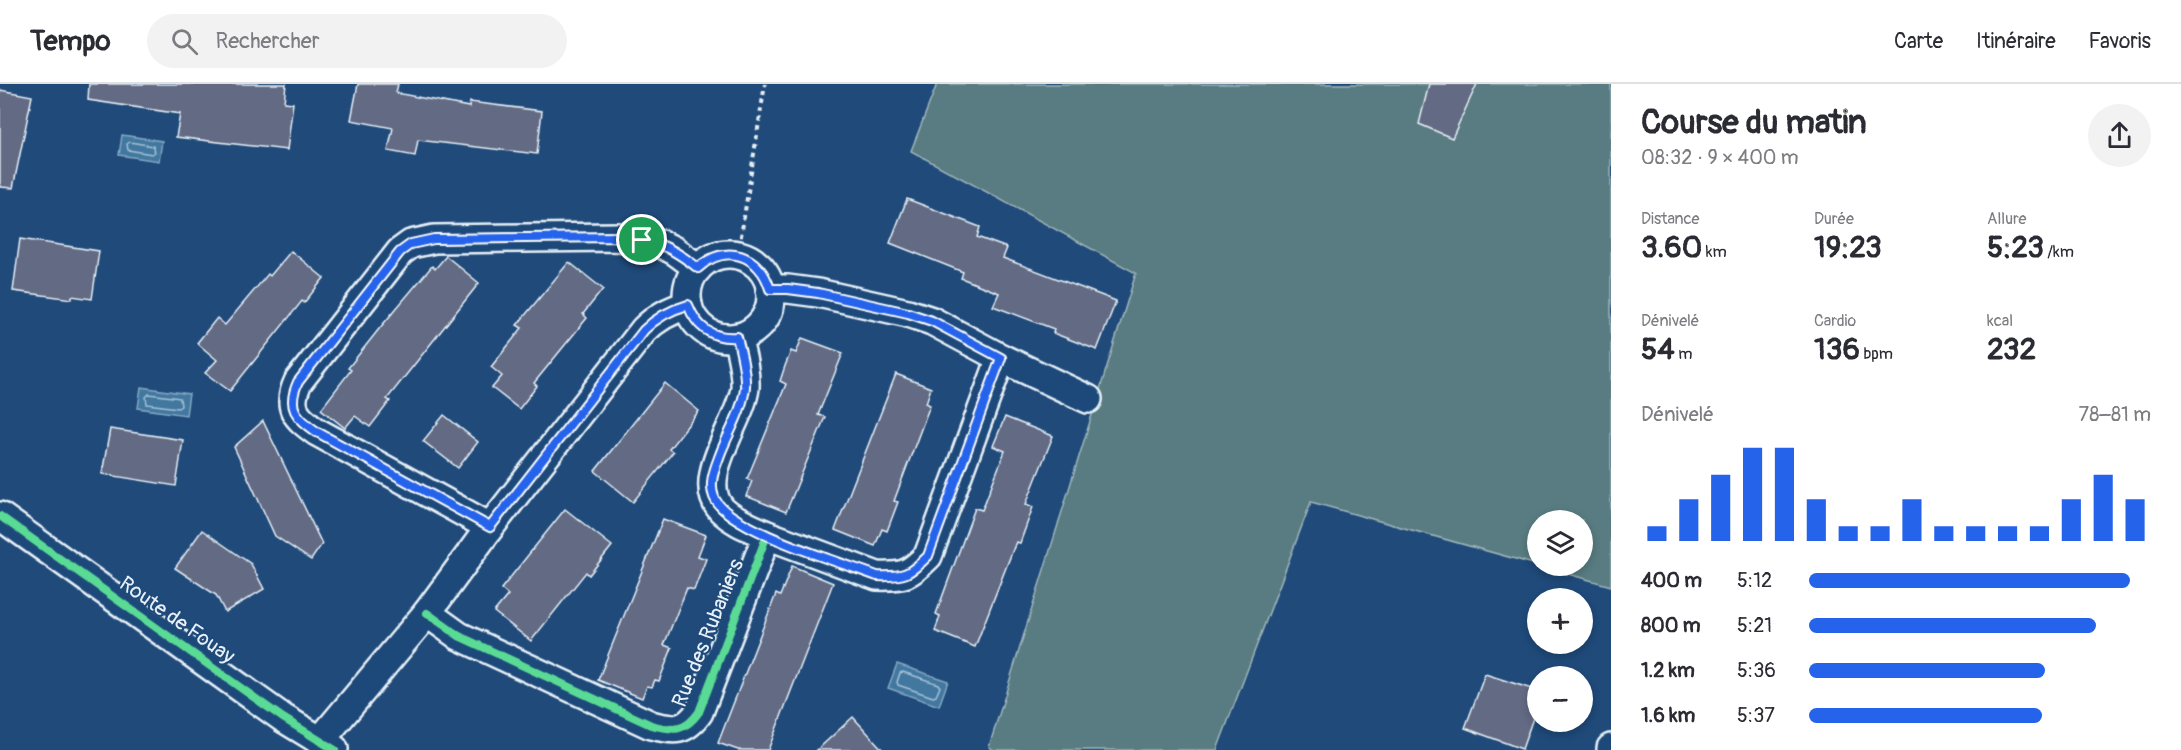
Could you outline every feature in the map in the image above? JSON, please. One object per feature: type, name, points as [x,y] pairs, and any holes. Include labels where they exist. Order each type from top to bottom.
[{"type":"street","points":[[490,527],[317,432],[293,410],[292,395],[298,382],[391,263],[411,244],[428,239],[619,237],[661,244],[698,268]]},
{"type":"street","points":[[727,254],[738,255],[759,267],[766,277],[771,302],[759,325],[749,333],[724,338],[706,331],[693,317],[688,305],[687,292],[690,280],[706,261],[727,254]]},
{"type":"street","points":[[770,289],[818,293],[908,313],[932,321],[1001,358],[1088,399]]},
{"type":"street","name":"Route de Fouay","points":[[0,516],[283,718],[327,746],[490,527],[644,330],[656,318],[672,309],[688,305]]},
{"type":"street","points":[[737,337],[745,388],[742,402],[716,464],[712,483],[714,496],[722,509],[738,521],[767,535],[877,576],[896,577],[913,571],[928,556],[1001,358]]},
{"type":"street","name":"Rue des Rubaniers","points":[[427,613],[459,636],[651,725],[675,729],[692,722],[699,712],[767,535]]},
{"type":"path","points":[[738,255],[765,84]]},
{"type":"green space","points":[[937,84],[1611,84],[1611,586],[1575,576],[1593,576],[1593,510],[1527,510],[1527,562],[1311,502],[1217,750],[994,750],[989,747],[1136,273],[911,151]]},
{"type":"water","points":[[122,135],[162,141],[159,161],[119,155]]},
{"type":"water","points":[[141,387],[189,394],[186,415],[138,408]]},
{"type":"water","points":[[897,664],[948,681],[939,706],[888,688]]},
{"type":"building","points":[[89,84],[286,84],[284,102],[293,103],[287,150],[176,137],[180,114],[88,100]]},
{"type":"building","points":[[358,84],[398,84],[396,93],[469,107],[470,102],[542,111],[537,154],[418,140],[415,156],[388,151],[393,128],[351,120]]},
{"type":"building","points":[[1429,84],[1477,84],[1452,138],[1419,124]]},
{"type":"building","points":[[0,90],[32,96],[13,188],[0,187]]},
{"type":"building","points":[[907,199],[980,227],[977,237],[1007,248],[1003,258],[1116,301],[1097,350],[1053,333],[1054,329],[993,306],[999,293],[961,278],[963,272],[890,243]]},
{"type":"building","points":[[20,239],[99,251],[92,299],[72,296],[72,299],[13,291]]},
{"type":"building","points":[[291,251],[324,278],[304,303],[302,301],[230,391],[205,373],[217,360],[197,343],[217,318],[225,325],[268,274],[270,276]]},
{"type":"building","points":[[446,256],[479,283],[387,399],[390,401],[370,427],[355,416],[345,428],[321,409],[351,370],[348,368],[379,329],[432,266],[435,269]]},
{"type":"building","points":[[569,262],[603,289],[583,314],[587,318],[534,383],[537,386],[519,409],[492,388],[502,376],[491,367],[522,328],[517,325]]},
{"type":"building","points":[[802,338],[843,353],[818,415],[825,417],[786,512],[746,496],[752,481],[747,479],[786,384],[780,381],[785,366],[791,351],[796,353]]},
{"type":"building","points":[[896,374],[931,388],[926,403],[930,405],[894,501],[898,502],[887,531],[882,529],[875,546],[835,530]]},
{"type":"building","points":[[665,383],[699,411],[669,449],[673,452],[633,502],[595,471]]},
{"type":"building","points":[[444,415],[478,442],[458,468],[423,441]]},
{"type":"building","points":[[1005,417],[1053,436],[1026,504],[1033,507],[1020,543],[1016,542],[975,647],[935,631],[940,616],[936,614],[975,508],[982,510],[1005,451],[993,446]]},
{"type":"building","points":[[263,421],[322,544],[311,560],[275,536],[234,447]]},
{"type":"building","points":[[110,429],[183,440],[176,486],[102,474]]},
{"type":"building","points":[[565,509],[612,546],[589,575],[586,572],[531,641],[494,612],[508,595],[501,589]]},
{"type":"building","points":[[663,519],[706,535],[698,556],[706,559],[694,590],[687,588],[664,645],[672,648],[659,681],[655,680],[652,687],[647,686],[642,698],[598,680]]},
{"type":"building","points":[[202,530],[251,564],[264,589],[225,612],[216,595],[175,568]]},
{"type":"building","points":[[792,566],[833,583],[768,750],[738,750],[718,743],[776,594],[780,596]]},
{"type":"building","points":[[1485,674],[1527,687],[1528,732],[1522,749],[1465,728]]},
{"type":"building","points":[[853,717],[883,750],[817,750]]},
{"type":"cycle path","points":[[490,527],[317,432],[303,422],[293,405],[298,382],[400,252],[411,244],[434,239],[619,237],[661,244],[698,268]]},
{"type":"cycle path","points":[[427,613],[459,636],[651,725],[673,729],[684,726],[694,719],[699,712],[767,535],[732,518],[722,510],[714,497],[715,467],[742,402],[745,388],[744,369],[737,337]]},
{"type":"cycle path","points":[[0,516],[283,718],[335,750]]},
{"type":"route","points":[[619,237],[642,240],[661,244],[675,251],[698,268],[706,261],[716,257],[727,254],[738,255],[759,267],[770,289],[818,293],[908,313],[932,321],[1001,358],[928,556],[913,571],[896,577],[877,576],[767,535],[738,521],[722,509],[714,496],[712,483],[716,464],[742,402],[745,388],[743,362],[737,337],[724,338],[712,335],[693,317],[688,305],[672,309],[656,318],[644,330],[490,527],[317,432],[293,410],[292,395],[298,382],[400,252],[411,244],[434,239],[619,237]]}]
